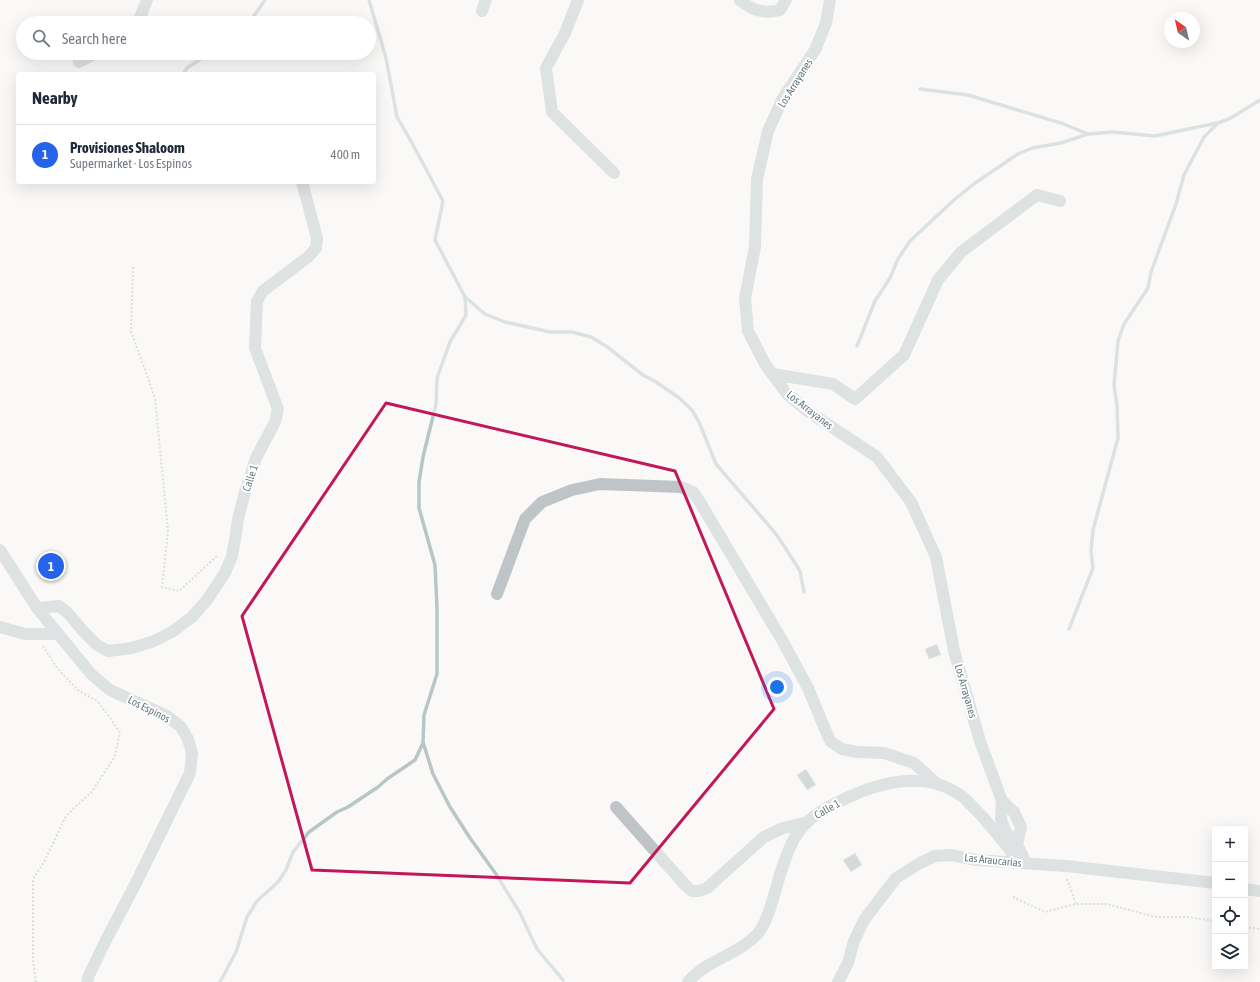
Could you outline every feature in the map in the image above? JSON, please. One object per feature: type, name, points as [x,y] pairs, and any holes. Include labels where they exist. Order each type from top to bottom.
[{"type":"street","points":[[141,16],[147,0]]},
{"type":"street","points":[[578,0],[565,33],[546,68],[552,112],[614,173]]},
{"type":"street","points":[[740,0],[760,11],[771,13],[780,10],[786,0]]},
{"type":"street","name":"Los Arrayanes","points":[[830,0],[826,23],[815,50],[783,98],[768,132],[757,179],[755,247],[745,298],[748,331],[765,364],[787,394],[809,412],[877,458],[911,502],[936,557],[954,651],[980,741],[1002,801],[1002,819],[1005,831],[1017,844],[1023,863]]},
{"type":"street","points":[[79,62],[83,60]]},
{"type":"street","name":"Calle 1","points":[[37,608],[59,606],[68,613],[83,632],[108,652],[132,648],[160,638],[172,632],[192,618],[207,600],[225,572],[232,556],[238,519],[256,458],[275,422],[278,409],[255,348],[257,301],[263,291],[308,257],[316,248],[317,238],[303,184]]},
{"type":"street","points":[[772,374],[833,384],[855,400],[904,355],[938,280],[961,252],[1037,195],[1060,201]]},
{"type":"street","points":[[497,594],[525,519],[542,502],[572,490],[600,484],[681,487],[693,492],[778,633],[808,688],[827,734],[832,742],[842,749],[857,752],[884,753],[914,763],[936,783]]},
{"type":"street","name":"Los Espinos","points":[[0,550],[37,608],[91,674],[110,690],[167,716],[181,727],[188,739],[192,753],[190,773],[107,938],[87,982]]},
{"type":"street","points":[[1,629],[25,634],[58,634]]},
{"type":"street","name":"Calle 1","points":[[688,982],[694,975],[718,959],[744,945],[759,931],[769,913],[783,866],[794,840],[804,823],[825,808],[886,783],[912,780],[936,783],[960,795],[979,813],[1023,863]]},
{"type":"street","points":[[616,808],[680,881],[692,891],[699,892],[707,888],[764,838],[783,828],[804,823]]},
{"type":"street","name":"Las Araucarias","points":[[838,982],[848,963],[854,941],[864,920],[896,878],[920,863],[935,856],[951,855],[976,860],[1066,866],[1212,883]]},
{"type":"street","points":[[1248,890],[1260,892]]},
{"type":"path","points":[[133,267],[131,331],[155,398],[168,532],[162,587],[179,591],[219,555]]},
{"type":"path","points":[[36,982],[33,960],[33,879],[44,862],[65,818],[91,793],[115,756],[120,733],[112,719],[97,702],[79,691],[57,668],[42,646],[58,634]]},
{"type":"path","points":[[1066,866],[1067,879],[1076,904]]},
{"type":"path","points":[[1013,897],[1045,912],[1076,904],[1107,904],[1156,917],[1187,916],[1212,920]]},
{"type":"path","points":[[1248,927],[1260,929]]},
{"type":"highlighted area","points":[[386,403],[675,471],[774,709],[630,883],[312,870],[242,616]]},
{"type":"building","points":[[937,644],[941,655],[929,659],[925,649]]},
{"type":"building","points":[[806,769],[816,785],[807,790],[797,775]]},
{"type":"building","points":[[855,853],[862,865],[851,872],[843,860]]},
{"type":"waterway","points":[[254,16],[265,0]]},
{"type":"waterway","points":[[369,0],[374,16]]},
{"type":"waterway","points":[[376,24],[386,58],[397,117],[443,201],[435,240],[465,297],[466,315],[450,342],[437,378],[436,404],[423,457],[419,482],[419,508],[435,565],[437,608],[437,674],[424,715],[423,742],[433,774],[450,807],[496,874],[520,913],[537,949],[563,980]]},
{"type":"waterway","points":[[184,72],[187,68],[199,60]]},
{"type":"waterway","points":[[920,89],[968,95],[1064,124],[1088,134]]},
{"type":"waterway","points":[[1069,629],[1093,568],[1091,551],[1093,530],[1118,438],[1117,406],[1114,385],[1118,341],[1124,324],[1148,288],[1151,272],[1176,204],[1184,175],[1204,137],[1218,123],[1231,118],[1260,100]]},
{"type":"waterway","points":[[857,346],[875,301],[890,278],[898,259],[910,241],[955,199],[975,183],[1018,154],[1032,148],[1061,143],[1088,134],[1113,132],[1155,136],[1217,123]]},
{"type":"waterway","points":[[465,297],[485,314],[505,322],[550,332],[572,332],[591,337],[606,346],[643,375],[678,397],[692,410],[699,422],[716,464],[776,534],[786,549],[800,571],[804,592]]},
{"type":"waterway","points":[[220,982],[236,952],[247,917],[257,901],[278,882],[286,870],[293,852],[309,832],[337,812],[348,807],[378,787],[415,760],[423,743]]},
{"type":"place","name":"Provisiones Shaloom","points":[[51,566]]}]
